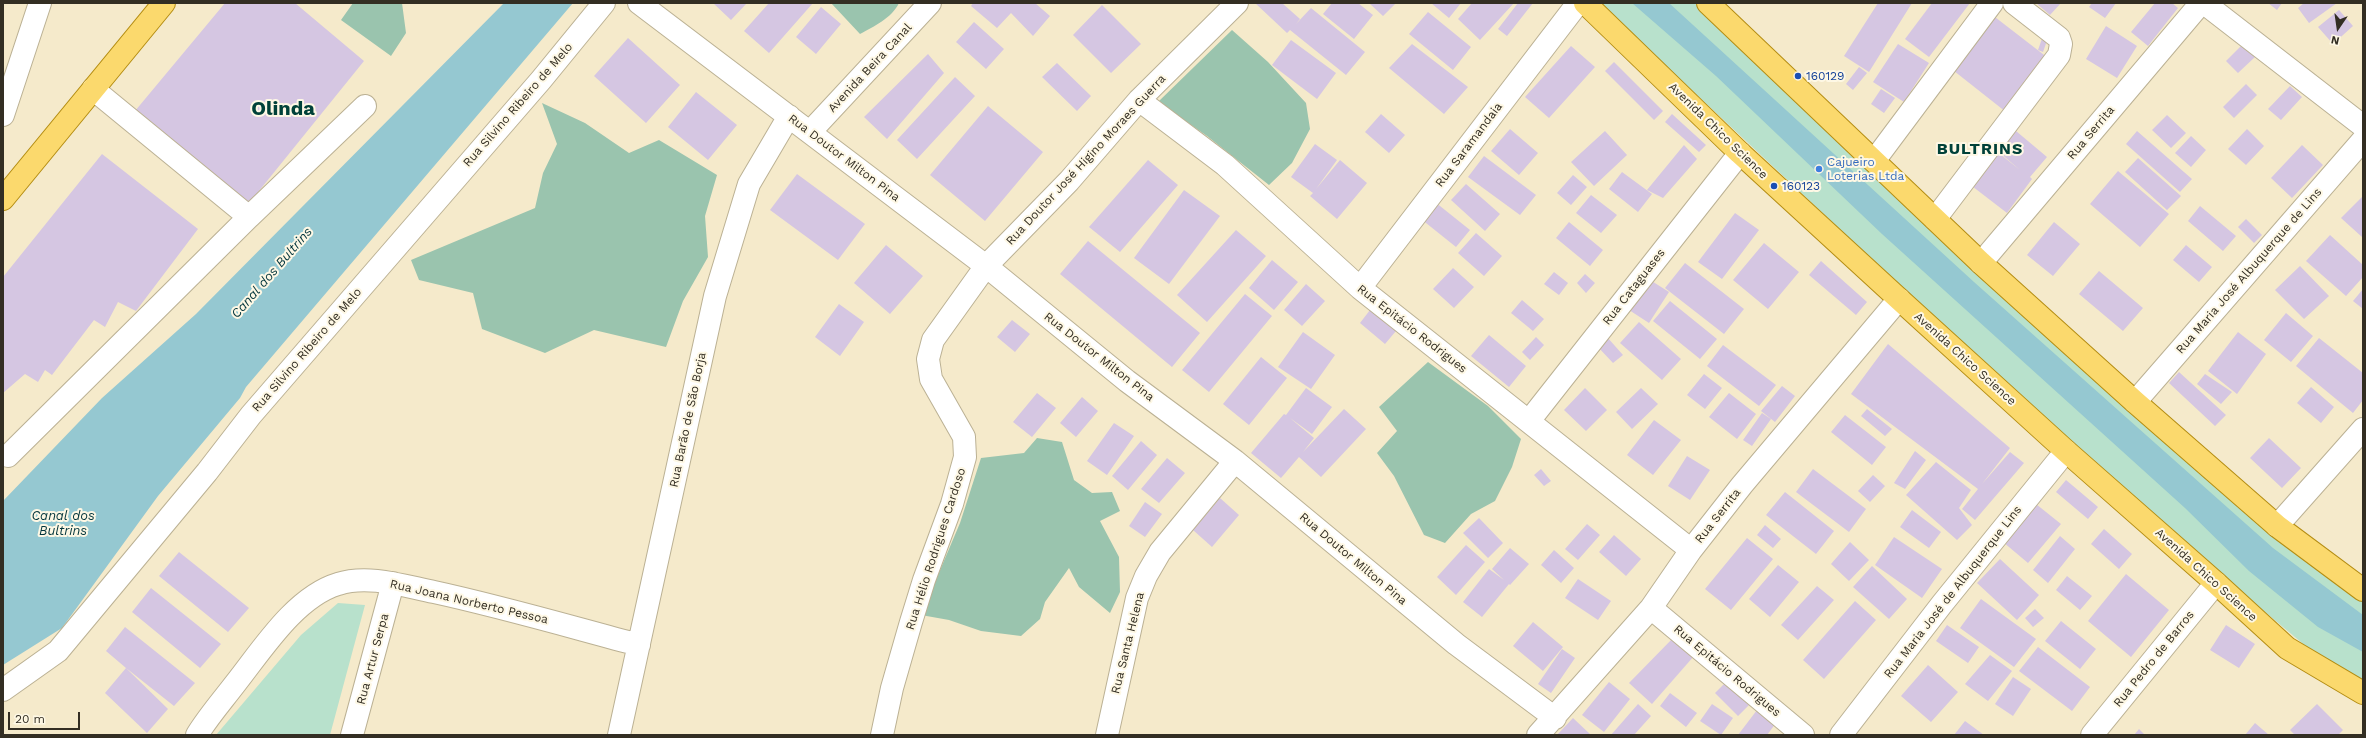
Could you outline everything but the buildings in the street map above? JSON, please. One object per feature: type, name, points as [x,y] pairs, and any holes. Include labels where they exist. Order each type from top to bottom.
[{"type":"main road","points":[[3,199],[164,3]]},
{"type":"main road","name":"Avenida Chico Science","points":[[1584,3],[1740,153],[1899,299],[2066,451],[2216,583],[2287,648],[2363,693]]},
{"type":"main road","points":[[1708,3],[1981,263],[2135,402],[2277,526],[2363,590]]},
{"type":"street","points":[[3,114],[40,3]]},
{"type":"street","name":"Rua Silvino Ribeiro de Melo","points":[[3,690],[58,651],[207,472],[251,415],[542,80],[604,3]]},
{"type":"street","name":"Rua Doutor Milton Pina","points":[[639,3],[986,266],[1127,381],[1235,461],[1456,644],[1554,718]]},
{"type":"street","name":"Avenida Beira Canal","points":[[810,132],[930,3]]},
{"type":"street","name":"Rua Doutor José Higino Moraes Guerra","points":[[986,266],[1069,181],[1139,100],[1237,3]]},
{"type":"street","name":"Rua Saramandaia","points":[[1360,288],[1578,3]]},
{"type":"street","points":[[1874,161],[1992,3]]},
{"type":"street","points":[[1935,219],[2059,55],[2061,44],[2059,38],[2014,3]]},
{"type":"street","name":"Rua Serrita","points":[[1981,263],[2201,3]]},
{"type":"street","points":[[2204,3],[2363,126]]},
{"type":"street","points":[[93,89],[249,217]]},
{"type":"street","name":"Rua Epitácio Rodrigues","points":[[1139,100],[1225,165],[1360,288],[1691,550]]},
{"type":"street","points":[[8,456],[249,217],[365,106]]},
{"type":"street","name":"Rua Barão de São Borja","points":[[619,735],[715,296],[725,259],[749,184],[789,116]]},
{"type":"street","name":"Rua Maria José Albuquerque de Lins","points":[[2135,402],[2363,140]]},
{"type":"street","name":"Rua Cataguases","points":[[1529,421],[1740,153]]},
{"type":"street","name":"Rua Hélio Rodrigues Cardoso","points":[[882,735],[892,688],[910,622],[952,504],[965,457],[964,437],[931,379],[928,360],[931,347],[938,333],[986,266]]},
{"type":"street","name":"Rua Serrita","points":[[1538,735],[1651,608],[1691,550],[1742,485],[1899,299]]},
{"type":"street","points":[[2277,526],[2363,429]]},
{"type":"street","name":"Rua Maria José de Albuquerque Lins","points":[[1842,735],[1942,604],[2066,451]]},
{"type":"street","name":"Rua Santa Helena","points":[[1106,735],[1137,598],[1146,576],[1160,552],[1235,461]]},
{"type":"street","name":"Rua Joana Norberto Pessoa","points":[[197,735],[270,640],[295,611],[309,598],[327,588],[346,582],[393,584],[501,608],[639,645]]},
{"type":"street","name":"Rua Pedro de Barros","points":[[2092,735],[2216,583]]},
{"type":"street","name":"Rua Artur Serpa","points":[[352,735],[393,584]]},
{"type":"street","name":"Rua Epitácio Rodrigues","points":[[1651,608],[1803,735]]},
{"type":"green space","points":[[353,3],[402,3],[406,33],[391,56],[341,20]]},
{"type":"green space","points":[[831,3],[899,3],[887,18],[860,34]]},
{"type":"green space","points":[[1599,3],[1696,3],[1811,113],[2363,599],[2363,683],[2308,648],[2203,560],[1929,313]]},
{"type":"green space","points":[[1232,30],[1268,62],[1306,103],[1310,129],[1292,163],[1269,185],[1207,136],[1158,102]]},
{"type":"green space","points":[[542,103],[585,123],[629,153],[659,140],[717,175],[705,216],[708,257],[683,301],[666,347],[594,330],[545,353],[482,329],[473,293],[419,280],[411,260],[535,208],[543,173],[557,144]]},
{"type":"green space","points":[[1428,362],[1488,406],[1521,439],[1512,467],[1495,501],[1471,514],[1445,543],[1424,535],[1394,476],[1377,453],[1397,431],[1379,407]]},
{"type":"green space","points":[[1037,438],[1062,442],[1074,480],[1092,493],[1112,492],[1120,511],[1100,521],[1119,557],[1120,592],[1110,613],[1079,587],[1069,568],[1045,602],[1040,619],[1021,636],[981,631],[949,620],[921,615],[960,523],[981,458],[1024,453]]},
{"type":"green space","points":[[338,603],[365,605],[330,735],[216,735],[301,635]]},
{"type":"water","name":"Canal dos Bultrins","points":[[504,3],[573,3],[246,387],[240,398],[158,496],[62,628],[3,665],[3,501],[102,398],[196,314]]},
{"type":"water","points":[[1632,3],[1669,3],[1974,282],[2273,548],[2363,615],[2363,652],[2318,627],[2249,571],[2185,508],[1882,234],[1716,76]]},
{"type":"place","name":"160129","points":[[1798,76]]},
{"type":"place","name":"Cajueiro Loterias Ltda","points":[[1819,169]]},
{"type":"place","name":"160123","points":[[1774,186]]},
{"type":"district","name":"Olinda","points":[[283,109]]},
{"type":"district","name":"BULTRINS","points":[[1980,149]]}]
